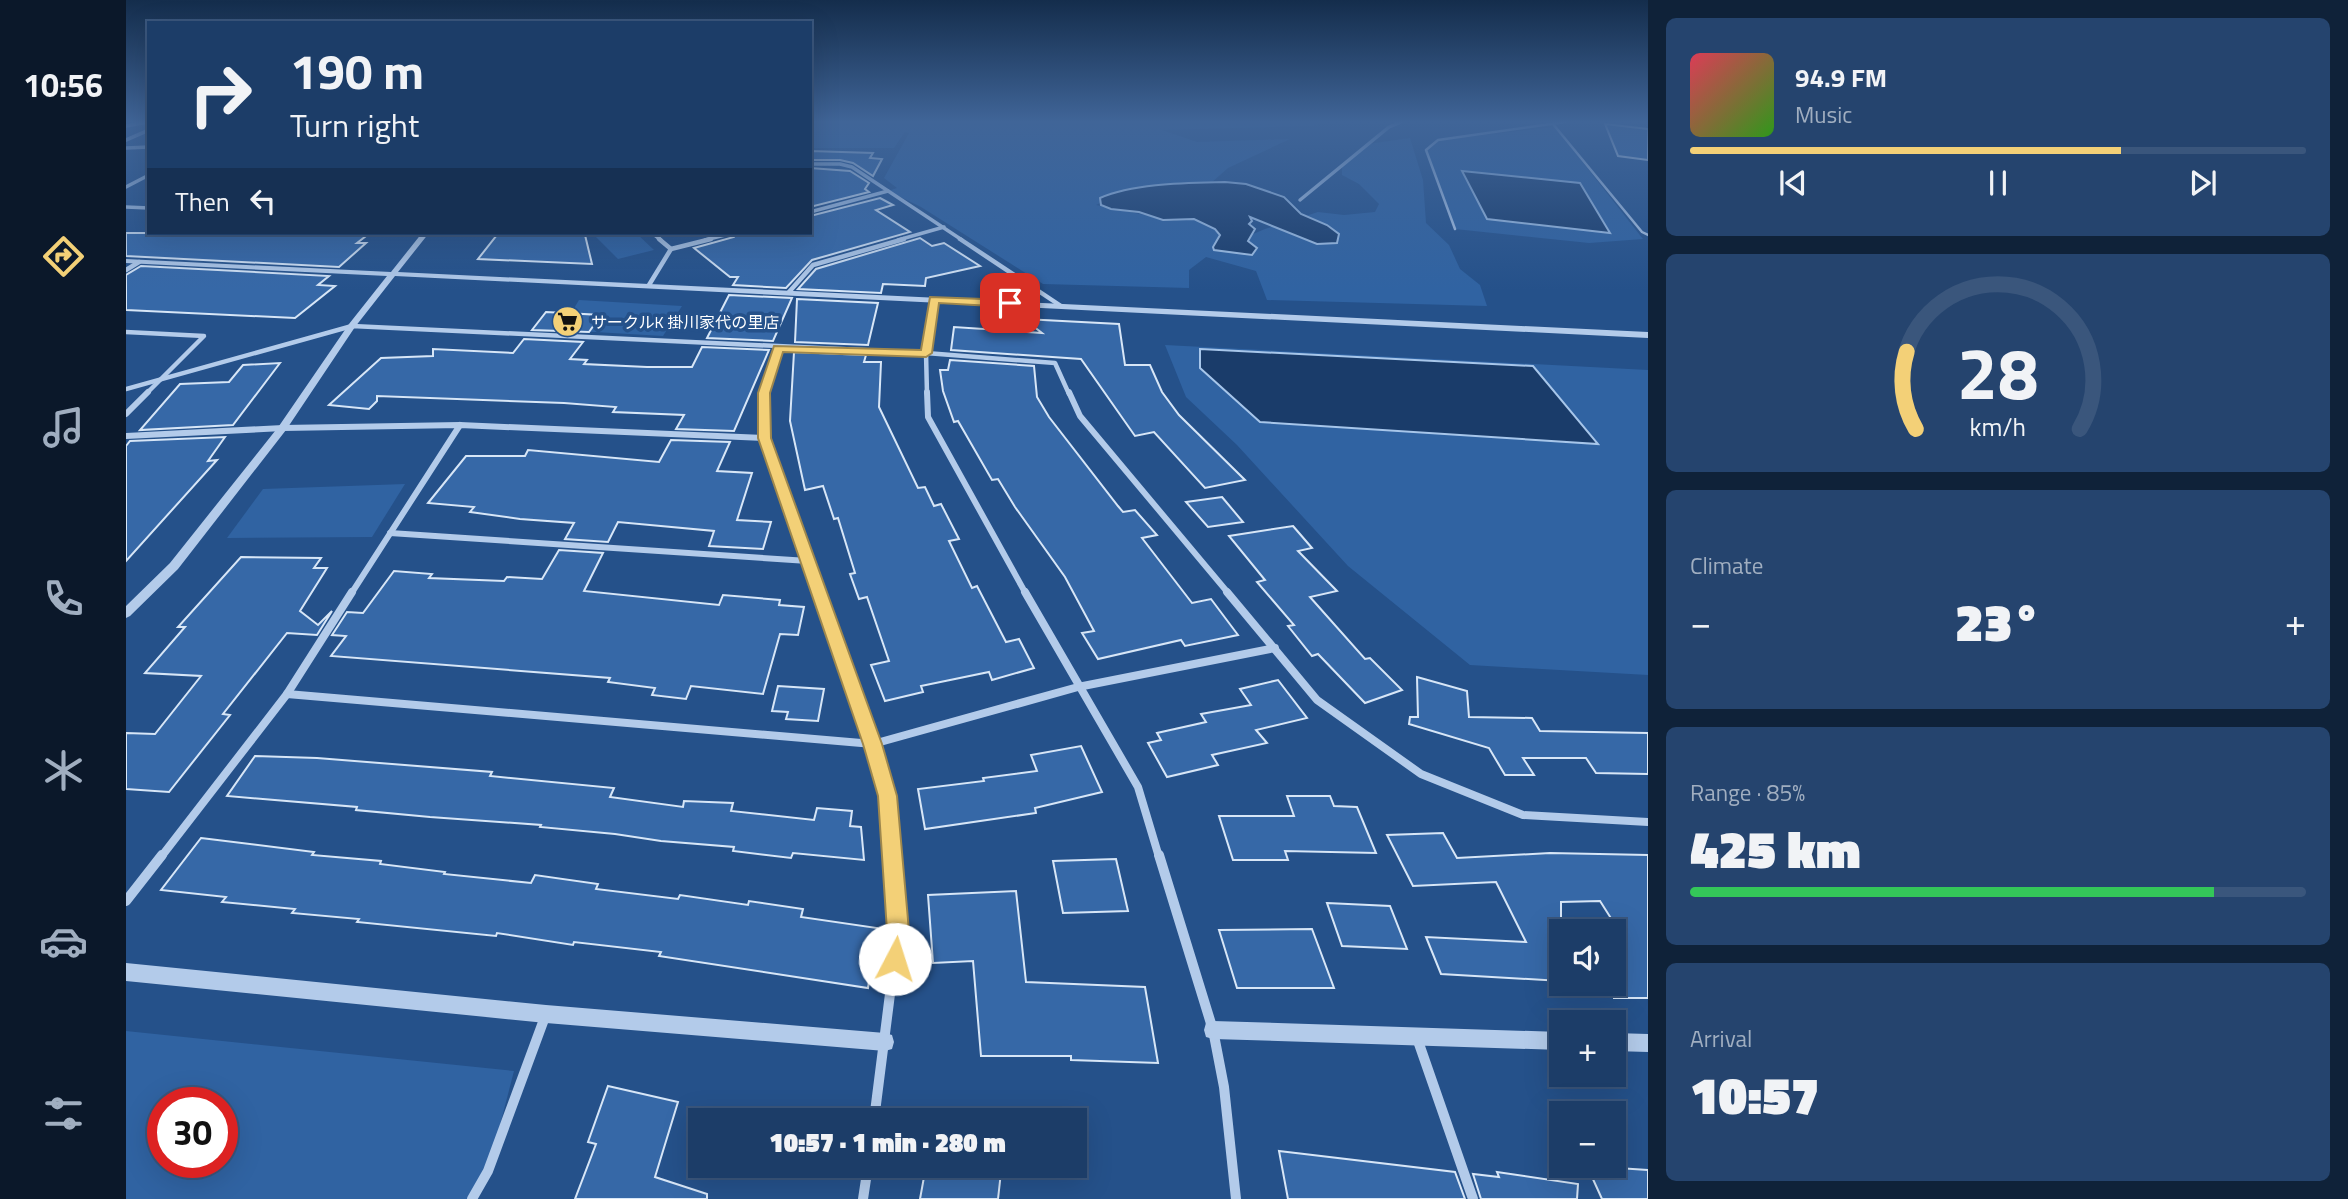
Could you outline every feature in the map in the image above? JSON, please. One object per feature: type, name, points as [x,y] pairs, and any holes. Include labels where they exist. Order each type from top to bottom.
[{"type":"street","points":[[126,187],[143,178]]},
{"type":"street","points":[[868,178],[1061,306]]},
{"type":"street","points":[[1300,200],[1327,178]]},
{"type":"street","points":[[812,211],[888,191]]},
{"type":"street","points":[[126,207],[147,208]]},
{"type":"street","points":[[789,292],[813,265],[944,227]]},
{"type":"street","points":[[126,613],[174,566],[283,428],[352,326],[424,235]]},
{"type":"street","points":[[654,235],[671,249]]},
{"type":"street","points":[[649,285],[671,249],[725,235]]},
{"type":"street","points":[[126,261],[1648,335]]},
{"type":"street","points":[[126,270],[139,262]]},
{"type":"street","points":[[934,300],[926,353],[928,417],[1078,687],[1138,787],[1213,1030],[1224,1087],[1236,1199]]},
{"type":"street","points":[[126,389],[352,326],[926,353],[1055,363],[1080,416],[1317,700],[1421,774],[1523,815],[1648,822]]},
{"type":"street","points":[[126,332],[204,336],[126,414]]},
{"type":"street","points":[[778,348],[764,393],[765,438],[873,744],[887,796],[898,931],[876,1108]]},
{"type":"street","points":[[126,436],[283,428],[460,425],[765,438]]},
{"type":"street","points":[[126,901],[287,694],[460,425]]},
{"type":"street","points":[[390,533],[808,561]]},
{"type":"street","points":[[287,694],[873,744],[1078,687],[1275,648]]},
{"type":"street","points":[[126,972],[546,1014],[885,1042]]},
{"type":"street","points":[[472,1199],[488,1171],[546,1014]]},
{"type":"street","points":[[1213,1030],[1549,1041]]},
{"type":"street","points":[[1416,1036],[1473,1199]]},
{"type":"street","points":[[1626,1042],[1648,1043]]},
{"type":"street","points":[[863,1199],[866,1178]]},
{"type":"lane","points":[[1436,178],[1455,229]]},
{"type":"lane","points":[[1597,178],[1642,232],[1648,235]]},
{"type":"shaded area","points":[[884,178],[1217,178],[1211,183],[1158,184],[1126,191],[1096,205],[1174,221],[1190,219],[1200,222],[1215,229],[1220,238],[1215,250],[1265,229],[1318,212],[1344,215],[1375,212],[1379,204],[1359,184],[1348,178],[1422,178],[1426,223],[1449,245],[1460,269],[1480,285],[1487,306],[1267,300],[1256,271],[1206,257],[1189,270],[1189,288],[1043,284],[921,207],[888,191],[897,188]]},
{"type":"shaded area","points":[[1436,178],[1595,178],[1643,239],[1589,243],[1455,229]]},
{"type":"shaded area","points":[[1466,178],[1530,178],[1580,183],[1610,233],[1487,219]]},
{"type":"shaded area","points":[[1225,182],[1246,184],[1284,197],[1301,214],[1327,225],[1339,234],[1337,243],[1317,244],[1250,217],[1252,221],[1249,224],[1255,229],[1248,241],[1257,248],[1252,255],[1214,250],[1220,235],[1215,229],[1194,219],[1163,220],[1139,212],[1111,209],[1101,205],[1100,198],[1129,189]]},
{"type":"shaded area","points":[[638,235],[654,250],[618,259],[595,236]]},
{"type":"shaded area","points":[[579,300],[682,306],[663,336],[561,330]]},
{"type":"shaded area","points":[[1165,345],[1648,370],[1648,675],[1470,665],[1348,566],[1237,445],[1186,397]]},
{"type":"shaded area","points":[[1200,349],[1533,366],[1598,444],[1260,422],[1200,368]]},
{"type":"shaded area","points":[[405,484],[372,537],[227,538],[263,489]]},
{"type":"shaded area","points":[[126,1031],[514,1071],[488,1171],[468,1199],[126,1199]]},
{"type":"building","points":[[812,178],[861,178],[869,183],[865,189],[869,192],[812,206]]},
{"type":"building","points":[[880,198],[893,205],[876,210],[910,232],[812,260],[786,288],[733,285],[738,277],[730,277],[694,248],[736,235],[812,235],[812,215]]},
{"type":"building","points":[[126,233],[367,235],[357,243],[366,243],[339,267],[126,256]]},
{"type":"building","points":[[497,235],[585,235],[592,264],[478,259]]},
{"type":"building","points":[[920,238],[932,246],[944,243],[980,266],[926,278],[925,286],[883,284],[881,293],[798,289],[816,269]]},
{"type":"building","points":[[141,266],[329,276],[318,285],[335,286],[295,318],[126,310],[126,275]]},
{"type":"building","points":[[729,295],[792,298],[773,341],[707,338]]},
{"type":"building","points":[[797,299],[878,303],[868,345],[795,342]]},
{"type":"building","name":"サークルK 掛川家代の里店","points":[[546,312],[601,315],[589,332],[532,330]]},
{"type":"building","points":[[1024,319],[1119,324],[1125,365],[1150,365],[1162,392],[1179,415],[1245,480],[1205,488],[1154,432],[1135,436],[1081,359],[951,350],[954,327],[1042,333]]},
{"type":"building","points":[[524,339],[583,342],[570,359],[587,360],[584,364],[647,367],[692,367],[702,347],[769,350],[734,431],[676,429],[684,415],[613,412],[616,407],[564,403],[377,396],[377,401],[369,409],[329,405],[381,358],[433,356],[433,349],[513,353]]},
{"type":"building","points":[[794,352],[866,355],[864,362],[881,362],[879,407],[918,488],[925,487],[934,506],[941,504],[959,539],[949,541],[972,588],[977,586],[1006,642],[1019,639],[1034,668],[992,680],[989,672],[921,686],[923,692],[885,701],[871,665],[889,661],[867,597],[859,599],[850,574],[855,573],[838,518],[834,519],[823,486],[805,490],[790,421]]},
{"type":"building","points":[[950,360],[1034,366],[1037,397],[1049,417],[1123,512],[1135,510],[1157,535],[1142,538],[1192,603],[1211,599],[1238,635],[1185,646],[1181,640],[1098,659],[1082,633],[1094,631],[1065,577],[998,479],[992,480],[958,421],[954,422],[943,391],[940,370],[948,370]]},
{"type":"building","points":[[280,363],[233,425],[140,430],[180,384],[229,382],[243,365]]},
{"type":"building","points":[[225,437],[208,461],[217,460],[126,561],[126,446],[130,441]]},
{"type":"building","points":[[671,440],[730,442],[717,471],[752,473],[737,520],[771,522],[763,549],[709,546],[714,531],[618,522],[608,542],[565,539],[574,523],[520,519],[470,512],[474,507],[428,503],[466,456],[525,456],[528,450],[659,462]]},
{"type":"building","points":[[1222,497],[1243,522],[1208,527],[1186,502]]},
{"type":"building","points":[[1293,526],[1312,548],[1298,551],[1337,591],[1310,597],[1365,659],[1370,658],[1402,690],[1365,703],[1318,654],[1312,656],[1288,626],[1294,625],[1257,582],[1265,580],[1229,536]]},
{"type":"building","points":[[559,550],[603,553],[584,591],[719,605],[723,595],[780,600],[779,605],[804,607],[798,635],[780,634],[763,694],[691,686],[686,699],[652,695],[655,688],[608,682],[610,678],[331,656],[346,636],[332,635],[347,612],[363,613],[394,571],[432,574],[429,578],[504,581],[507,577],[542,579]]},
{"type":"building","points":[[241,557],[321,558],[314,568],[327,568],[300,611],[318,625],[332,611],[317,635],[287,633],[223,714],[230,715],[169,792],[126,789],[126,733],[155,734],[201,676],[145,673],[185,627],[178,627]]},
{"type":"building","points":[[1417,677],[1467,691],[1469,717],[1532,718],[1540,731],[1648,733],[1648,774],[1596,773],[1586,758],[1523,758],[1534,775],[1505,775],[1489,748],[1409,724],[1410,717],[1418,717]]},
{"type":"building","points":[[1278,680],[1307,718],[1256,730],[1267,743],[1212,755],[1218,765],[1167,777],[1148,743],[1161,740],[1157,733],[1206,722],[1201,714],[1251,705],[1240,689]]},
{"type":"building","points":[[778,686],[824,689],[818,721],[786,719],[788,712],[772,711]]},
{"type":"building","points":[[1081,746],[1102,792],[1035,808],[1036,813],[925,829],[918,789],[1037,771],[1031,755]]},
{"type":"building","points":[[255,756],[317,758],[492,772],[490,776],[614,788],[610,797],[683,807],[684,801],[733,803],[731,811],[814,820],[817,808],[852,811],[850,826],[861,827],[864,860],[793,853],[791,858],[733,851],[734,847],[661,841],[540,827],[541,825],[430,817],[356,810],[357,807],[227,796]]},
{"type":"building","points":[[1287,796],[1330,796],[1334,806],[1357,807],[1376,853],[1285,851],[1288,860],[1233,860],[1219,816],[1294,816]]},
{"type":"building","points":[[1443,833],[1457,858],[1550,853],[1648,855],[1648,998],[1614,998],[1626,996],[1626,919],[1611,919],[1600,901],[1561,902],[1561,919],[1549,919],[1549,980],[1441,974],[1426,937],[1526,942],[1496,882],[1413,886],[1387,835]]},
{"type":"building","points":[[201,838],[314,852],[312,855],[381,861],[380,864],[445,872],[444,874],[531,883],[535,875],[598,884],[596,889],[678,899],[680,895],[748,905],[749,901],[803,909],[801,917],[877,928],[868,988],[659,956],[661,952],[574,942],[573,945],[497,933],[496,936],[357,922],[359,919],[292,913],[295,909],[222,902],[226,897],[161,890]]},
{"type":"building","points":[[1116,859],[1128,911],[1063,913],[1053,861]]},
{"type":"building","points":[[1016,891],[1026,982],[1145,987],[1158,1063],[1071,1060],[1071,1056],[981,1056],[973,961],[933,963],[928,895]]},
{"type":"building","points":[[1327,903],[1390,906],[1407,949],[1342,946]]},
{"type":"building","points":[[1312,929],[1334,988],[1237,988],[1219,930]]},
{"type":"building","points":[[608,1086],[678,1102],[655,1177],[707,1194],[707,1199],[575,1199],[596,1144],[588,1142]]},
{"type":"building","points":[[1279,1151],[1455,1172],[1465,1199],[1288,1199]]},
{"type":"building","points":[[1626,1169],[1648,1170],[1648,1199],[1602,1199],[1592,1178],[1626,1178]]},
{"type":"building","points":[[1497,1172],[1578,1184],[1577,1199],[1481,1199],[1473,1174],[1499,1177]]},
{"type":"building","points":[[924,1178],[1000,1178],[998,1199],[920,1199]]},
{"type":"place","name":"サークルK 掛川家代の里店","points":[[568,322]]},
{"type":"route","points":[[895,959],[898,931],[887,796],[873,744],[765,438],[764,393],[778,348],[926,353],[934,300],[1010,303]]}]
